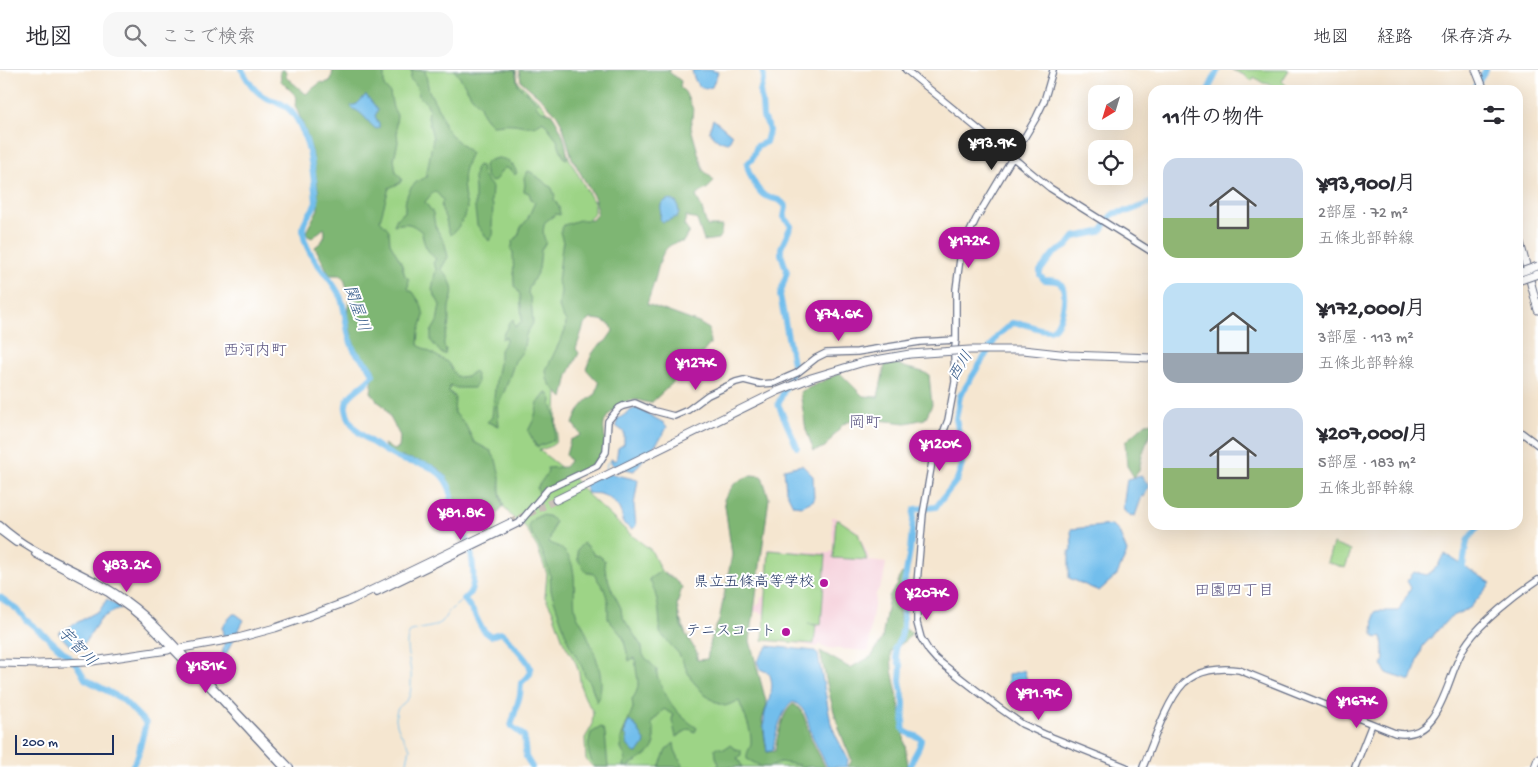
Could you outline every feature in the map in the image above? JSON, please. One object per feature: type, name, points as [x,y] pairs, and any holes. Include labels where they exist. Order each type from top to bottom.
[{"type":"highway","points":[[1476,70],[1482,85]]},
{"type":"highway","points":[[1523,250],[1537,295],[1538,310]]},
{"type":"highway","points":[[1523,271],[1538,266]]},
{"type":"highway","points":[[1523,280],[1538,274]]},
{"type":"highway","points":[[1523,281],[1538,279]]},
{"type":"highway","points":[[556,500],[757,400],[811,378],[864,362],[910,354],[970,350],[1023,350],[1069,355],[1148,358]]},
{"type":"highway","points":[[182,648],[238,638],[301,620],[373,592],[500,528],[512,524]]},
{"type":"highway","points":[[0,663],[86,662],[168,650]]},
{"type":"highway","points":[[1535,767],[1538,759]]},
{"type":"street","points":[[906,70],[1050,188],[1148,250]]},
{"type":"street","points":[[1053,70],[1044,101],[1036,118],[976,219],[960,259],[956,289],[954,382],[948,420],[932,462],[923,514],[917,623],[921,638],[936,659],[1022,724],[1126,767]]},
{"type":"street","points":[[373,592],[417,574],[512,524],[519,523],[548,489],[597,466],[606,452],[608,422],[619,408],[628,404],[635,404],[674,416],[688,410],[708,395],[736,382],[744,380],[764,384],[777,382],[826,353],[857,352],[920,342],[956,340]]},
{"type":"street","points":[[1523,434],[1538,445]]},
{"type":"street","points":[[0,525],[20,541],[110,592],[134,609],[185,656],[290,767]]},
{"type":"street","points":[[0,531],[32,552],[110,592]]},
{"type":"street","points":[[1143,767],[1161,722],[1174,696],[1183,684],[1205,672],[1216,669],[1228,668],[1238,670],[1372,724],[1402,734],[1413,733],[1426,726],[1437,713],[1466,643],[1482,625],[1538,580]]},
{"type":"street","points":[[134,609],[283,767]]},
{"type":"street","points":[[1355,767],[1372,724]]},
{"type":"shaded area","name":"県立五條高等学校","points":[[832,517],[858,532],[870,561],[886,563],[883,581],[876,594],[869,650],[829,648],[823,647],[820,644],[817,647],[788,642],[763,641],[764,614],[755,611],[755,607],[761,598],[766,596],[768,549],[829,553],[833,550]]},
{"type":"green space","points":[[282,70],[286,73],[286,77],[306,94],[321,82],[331,81],[333,70],[381,70],[384,74],[384,86],[390,93],[393,108],[397,115],[398,142],[394,159],[396,172],[402,179],[400,183],[389,188],[380,220],[389,230],[390,243],[401,262],[405,276],[409,279],[408,288],[421,304],[424,316],[419,332],[418,345],[447,362],[458,377],[468,376],[474,371],[476,376],[477,382],[474,388],[456,388],[450,385],[449,392],[455,398],[454,412],[465,424],[474,442],[491,451],[496,460],[500,476],[500,494],[503,506],[486,530],[459,509],[449,482],[440,470],[431,465],[399,456],[386,449],[384,444],[393,450],[399,448],[400,436],[384,406],[377,401],[371,392],[374,370],[357,353],[347,315],[350,295],[343,277],[341,275],[329,274],[315,247],[323,239],[325,234],[324,228],[312,238],[306,232],[318,209],[318,189],[312,151],[295,105],[297,97],[281,81],[280,71]]},
{"type":"green space","points":[[371,70],[516,70],[518,82],[541,103],[554,120],[570,160],[594,203],[594,213],[581,228],[575,313],[557,390],[557,434],[555,443],[539,450],[572,476],[586,493],[630,534],[651,550],[696,660],[749,700],[762,757],[777,756],[809,767],[593,767],[586,759],[585,738],[592,726],[593,712],[581,688],[576,663],[564,643],[553,612],[545,597],[547,574],[538,549],[524,525],[513,518],[504,507],[498,484],[448,409],[455,397],[413,346],[376,221]]},
{"type":"green space","points":[[411,70],[425,70],[429,91],[441,114],[445,127],[471,153],[463,176],[466,212],[461,223],[451,235],[442,210],[443,200],[434,191],[425,202],[433,213],[435,226],[445,244],[448,257],[441,269],[446,274],[453,289],[449,307],[449,325],[444,342],[445,354],[442,354],[431,341],[431,332],[437,322],[440,305],[432,290],[436,268],[433,263],[436,259],[426,247],[422,232],[415,226],[409,224],[394,225],[397,218],[405,212],[407,195],[410,190],[417,182],[427,177],[426,173],[433,138],[428,118],[429,109],[419,96],[416,85],[410,79]]},
{"type":"green space","points":[[454,70],[515,70],[518,85],[537,102],[536,106],[542,111],[551,113],[554,118],[565,141],[567,159],[564,158],[556,138],[543,121],[532,126],[492,125]]},
{"type":"green space","points":[[519,70],[671,70],[669,72],[681,81],[680,87],[685,92],[693,109],[691,128],[703,170],[714,180],[708,188],[696,196],[707,226],[722,226],[721,235],[718,239],[704,241],[697,220],[686,216],[684,225],[689,232],[683,242],[670,245],[663,253],[647,304],[699,323],[709,329],[710,344],[681,379],[677,379],[651,403],[633,400],[615,409],[605,420],[605,445],[598,459],[591,466],[541,493],[536,489],[548,472],[547,468],[565,467],[570,461],[566,455],[570,440],[581,435],[573,424],[582,407],[596,394],[599,383],[586,369],[592,354],[597,347],[606,341],[613,331],[611,325],[601,320],[591,319],[584,325],[576,349],[579,353],[568,375],[563,398],[551,386],[547,379],[546,370],[565,331],[566,321],[559,306],[561,291],[558,282],[563,242],[560,232],[564,225],[579,220],[592,220],[597,214],[595,199],[572,158],[562,124],[557,115],[521,81]]},
{"type":"green space","points":[[1232,70],[1289,70],[1282,81],[1286,85],[1270,85],[1254,77],[1252,81]]},
{"type":"green space","points":[[498,158],[510,162],[517,173],[515,175],[507,168],[504,168],[492,182],[486,175],[484,165],[490,160]]},
{"type":"green space","points":[[478,165],[481,166],[483,176],[492,187],[493,233],[489,241],[477,225],[474,179],[475,169]]},
{"type":"green space","points":[[528,171],[552,188],[560,215],[556,214],[545,222],[543,232],[546,242],[541,250],[539,269],[528,293],[531,299],[533,323],[526,335],[523,351],[515,361],[497,406],[499,426],[487,422],[492,417],[500,350],[506,341],[506,336],[502,339],[504,332],[513,319],[515,327],[522,321],[520,294],[514,285],[513,252],[511,250],[513,241],[518,236],[535,202],[531,199],[529,193],[524,191],[524,178]]},
{"type":"green space","points":[[898,364],[929,375],[932,405],[925,419],[906,423],[859,418],[843,424],[825,447],[814,451],[806,430],[800,392],[840,373],[863,396],[878,397],[885,365]]},
{"type":"green space","points":[[546,393],[549,394],[552,400],[555,433],[553,441],[537,447],[528,431],[534,419],[538,403]]},
{"type":"green space","points":[[1148,423],[1148,439],[1139,471],[1134,477],[1127,466],[1125,442]]},
{"type":"green space","points":[[751,475],[762,476],[769,498],[750,641],[767,705],[762,720],[767,752],[775,751],[783,719],[793,704],[801,710],[811,738],[825,767],[801,767],[780,762],[768,767],[762,767],[747,759],[751,744],[750,733],[739,701],[725,706],[705,695],[691,679],[679,654],[660,633],[658,605],[655,591],[649,579],[661,571],[674,579],[682,587],[677,605],[681,626],[697,653],[697,660],[707,659],[712,635],[719,621],[732,555],[724,499],[735,483]]},
{"type":"green space","points":[[541,515],[548,516],[555,521],[549,542],[563,550],[573,568],[577,616],[582,623],[594,652],[600,672],[600,692],[597,702],[590,682],[569,644],[551,591],[550,574],[541,549],[528,525],[533,519]]},
{"type":"green space","points":[[836,520],[839,520],[858,533],[867,560],[833,558]]},
{"type":"green space","points":[[583,543],[589,547],[594,555],[600,556],[605,561],[606,573],[621,608],[622,616],[642,647],[643,655],[657,670],[658,678],[676,710],[697,728],[695,732],[689,729],[676,737],[672,720],[673,715],[664,709],[652,722],[655,743],[653,747],[648,754],[630,765],[630,767],[624,767],[625,756],[621,749],[621,738],[633,708],[632,699],[636,694],[638,684],[636,659],[634,658],[629,661],[623,637],[608,619],[608,601],[604,589],[593,573],[587,573],[578,560],[577,550]]},
{"type":"green space","points":[[1333,544],[1351,551],[1345,568],[1327,562]]},
{"type":"green space","points":[[769,550],[826,555],[821,625],[808,624],[816,625],[814,644],[763,640]]},
{"type":"green space","points":[[902,573],[906,575],[899,611],[901,626],[912,633],[904,642],[891,651],[892,670],[901,714],[908,767],[848,767],[852,760],[829,693],[820,651],[850,668],[872,656],[882,639],[889,596],[897,586]]},
{"type":"green space","points":[[601,727],[605,733],[608,767],[595,767],[589,755],[588,747],[591,733]]},
{"type":"green space","points":[[674,743],[675,750],[683,767],[659,767],[666,750]]},
{"type":"green space","points":[[730,745],[735,749],[741,750],[741,755],[737,758],[742,767],[717,767],[719,764],[715,748],[724,749]]},
{"type":"water","points":[[692,70],[718,72],[712,87],[705,89],[699,86]]},
{"type":"water","points":[[366,95],[378,110],[375,116],[379,128],[376,129],[363,115],[351,106],[357,104]]},
{"type":"water","points":[[713,119],[732,135],[729,143],[722,142],[709,131]]},
{"type":"water","points":[[669,199],[677,203],[679,212],[677,217],[663,222],[660,220],[661,205]]},
{"type":"water","points":[[637,408],[664,423],[667,427],[663,435],[634,471],[614,466],[611,463],[611,459],[616,461],[618,448],[624,444],[624,432],[616,426],[617,419]]},
{"type":"water","points":[[802,465],[813,476],[814,500],[802,506],[793,505],[786,491],[784,469]]},
{"type":"water","points":[[604,472],[638,480],[634,505],[636,525],[634,528],[631,529],[623,523],[621,513],[613,501],[600,494],[588,493],[584,483]]},
{"type":"water","points":[[1142,476],[1148,485],[1135,516],[1126,513],[1123,508],[1127,479]]},
{"type":"water","points":[[1112,525],[1119,532],[1127,552],[1117,575],[1099,591],[1069,578],[1069,551],[1072,550],[1071,529]]},
{"type":"water","points":[[1445,554],[1491,583],[1470,608],[1450,617],[1423,646],[1411,681],[1386,673],[1382,665],[1384,659],[1382,636],[1376,638],[1373,634],[1374,614],[1376,611],[1398,611],[1411,588],[1407,581],[1414,572],[1427,575],[1438,566]]},
{"type":"water","points":[[107,599],[121,608],[101,618],[83,645],[72,648],[58,633],[100,610]]},
{"type":"water","points":[[233,614],[244,620],[225,656],[222,655],[224,644],[222,626]]},
{"type":"water","points":[[768,646],[815,651],[818,655],[831,723],[848,759],[847,767],[827,767],[813,738],[805,713],[793,702],[782,717],[773,750],[767,752],[764,720],[772,685],[769,673],[760,669],[757,661]]},
{"type":"water","points":[[1024,670],[1030,690],[1028,707],[1008,699],[1008,675]]},
{"type":"water","points":[[629,721],[635,725],[645,741],[639,752],[635,753],[627,744],[625,732]]},
{"type":"waterway","name":"関屋川","points":[[242,70],[255,90],[283,105],[293,114],[300,124],[305,137],[312,164],[316,202],[303,225],[304,238],[312,256],[336,288],[344,309],[353,348],[369,367],[373,375],[348,399],[346,409],[350,421],[357,431],[383,449],[405,461],[428,466],[439,473],[445,480],[451,492],[447,512],[464,535],[472,556],[472,585],[470,593],[464,599],[485,632],[491,636],[502,633],[530,666],[530,674],[521,683],[520,695],[511,726],[524,736],[526,757],[532,767]]},
{"type":"waterway","points":[[762,70],[764,77],[760,93],[763,117],[769,131],[766,142],[757,146],[752,159],[747,164],[753,181],[762,194],[779,200],[786,207],[784,217],[791,226],[781,248],[787,272],[780,295],[794,369],[778,404],[797,447]]},
{"type":"waterway","name":"西川","points":[[1210,85],[1218,70]]},
{"type":"waterway","points":[[1476,85],[1486,70]]},
{"type":"waterway","name":"西川","points":[[911,767],[921,739],[907,733],[903,729],[904,703],[900,681],[901,667],[895,648],[901,637],[903,627],[904,584],[914,510],[936,507],[957,480],[962,465],[960,437],[956,419],[960,396],[998,335],[1012,323],[1047,330],[1054,328],[1058,323],[1064,300],[1062,286],[1057,281],[1044,280],[1040,275],[1040,271],[1053,254],[1067,246],[1074,237],[1099,232],[1115,213],[1129,211],[1148,204]]},
{"type":"waterway","points":[[606,473],[607,463],[610,461]]},
{"type":"waterway","points":[[1462,571],[1467,541],[1475,530]]},
{"type":"waterway","name":"宇智川","points":[[0,597],[18,610],[26,620],[69,657],[77,665],[85,679],[122,699],[146,723],[138,755],[132,767]]},
{"type":"waterway","points":[[406,767],[410,748],[398,728],[396,712],[407,700],[411,691],[411,675],[407,649],[408,636],[411,631],[435,626],[442,622],[449,611],[464,599]]},
{"type":"tunnel","points":[[510,523],[556,500]]},
{"type":"place","name":"県立五條高等学校","points":[[824,583]]},
{"type":"place","name":"テニスコート","points":[[786,632]]},
{"type":"district","name":"西河内町","points":[[255,352]]},
{"type":"district","name":"岡町","points":[[865,424]]},
{"type":"district","name":"田園四丁目","points":[[1234,592]]}]
